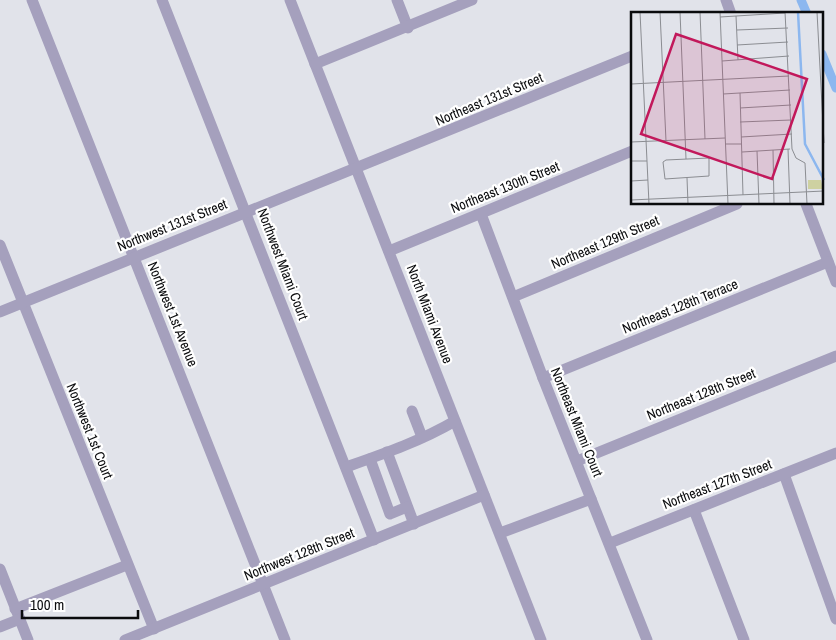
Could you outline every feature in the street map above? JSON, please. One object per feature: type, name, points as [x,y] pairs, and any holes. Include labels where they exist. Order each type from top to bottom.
[{"type":"street","name":"Northwest 1st Avenue","points":[[32,0],[285,640]]},
{"type":"street","name":"Northwest Miami Court","points":[[162,0],[374,540]]},
{"type":"street","name":"North Miami Avenue","points":[[290,0],[541,640]]},
{"type":"street","points":[[397,0],[408,28]]},
{"type":"street","points":[[315,64],[408,28],[472,0]]},
{"type":"street","points":[[726,0],[730,12]]},
{"type":"street","name":"Northeast 131st Street","points":[[356,167],[433,138],[631,56]]},
{"type":"street","name":"Northeast 130th Street","points":[[389,251],[631,151]]},
{"type":"street","name":"Northwest 131st Street","points":[[0,312],[356,167]]},
{"type":"street","name":"Northeast 129th Street","points":[[513,297],[735,205]]},
{"type":"street","points":[[806,205],[836,282]]},
{"type":"street","name":"Northeast Miami Court","points":[[481,214],[543,378],[610,542],[647,640]]},
{"type":"street","name":"Northwest 1st Court","points":[[0,245],[127,565],[154,628]]},
{"type":"street","name":"Northeast 128th Terrace","points":[[543,378],[828,262]]},
{"type":"street","name":"Northeast 128th Street","points":[[577,461],[836,356]]},
{"type":"street","points":[[412,411],[422,437]]},
{"type":"street","points":[[346,467],[387,452],[455,421]]},
{"type":"street","points":[[387,452],[414,524]]},
{"type":"street","name":"Northeast 127th Street","points":[[610,542],[836,453]]},
{"type":"street","points":[[370,459],[390,514],[407,507]]},
{"type":"street","points":[[784,474],[836,619]]},
{"type":"street","name":"Northwest 128th Street","points":[[124,640],[484,495]]},
{"type":"street","points":[[500,533],[591,499]]},
{"type":"street","points":[[694,510],[744,640]]},
{"type":"street","points":[[0,627],[17,614],[127,565]]},
{"type":"street","points":[[0,569],[28,640]]},
{"type":"waterway","points":[[801,0],[806,12]]},
{"type":"waterway","points":[[824,59],[836,88]]}]
